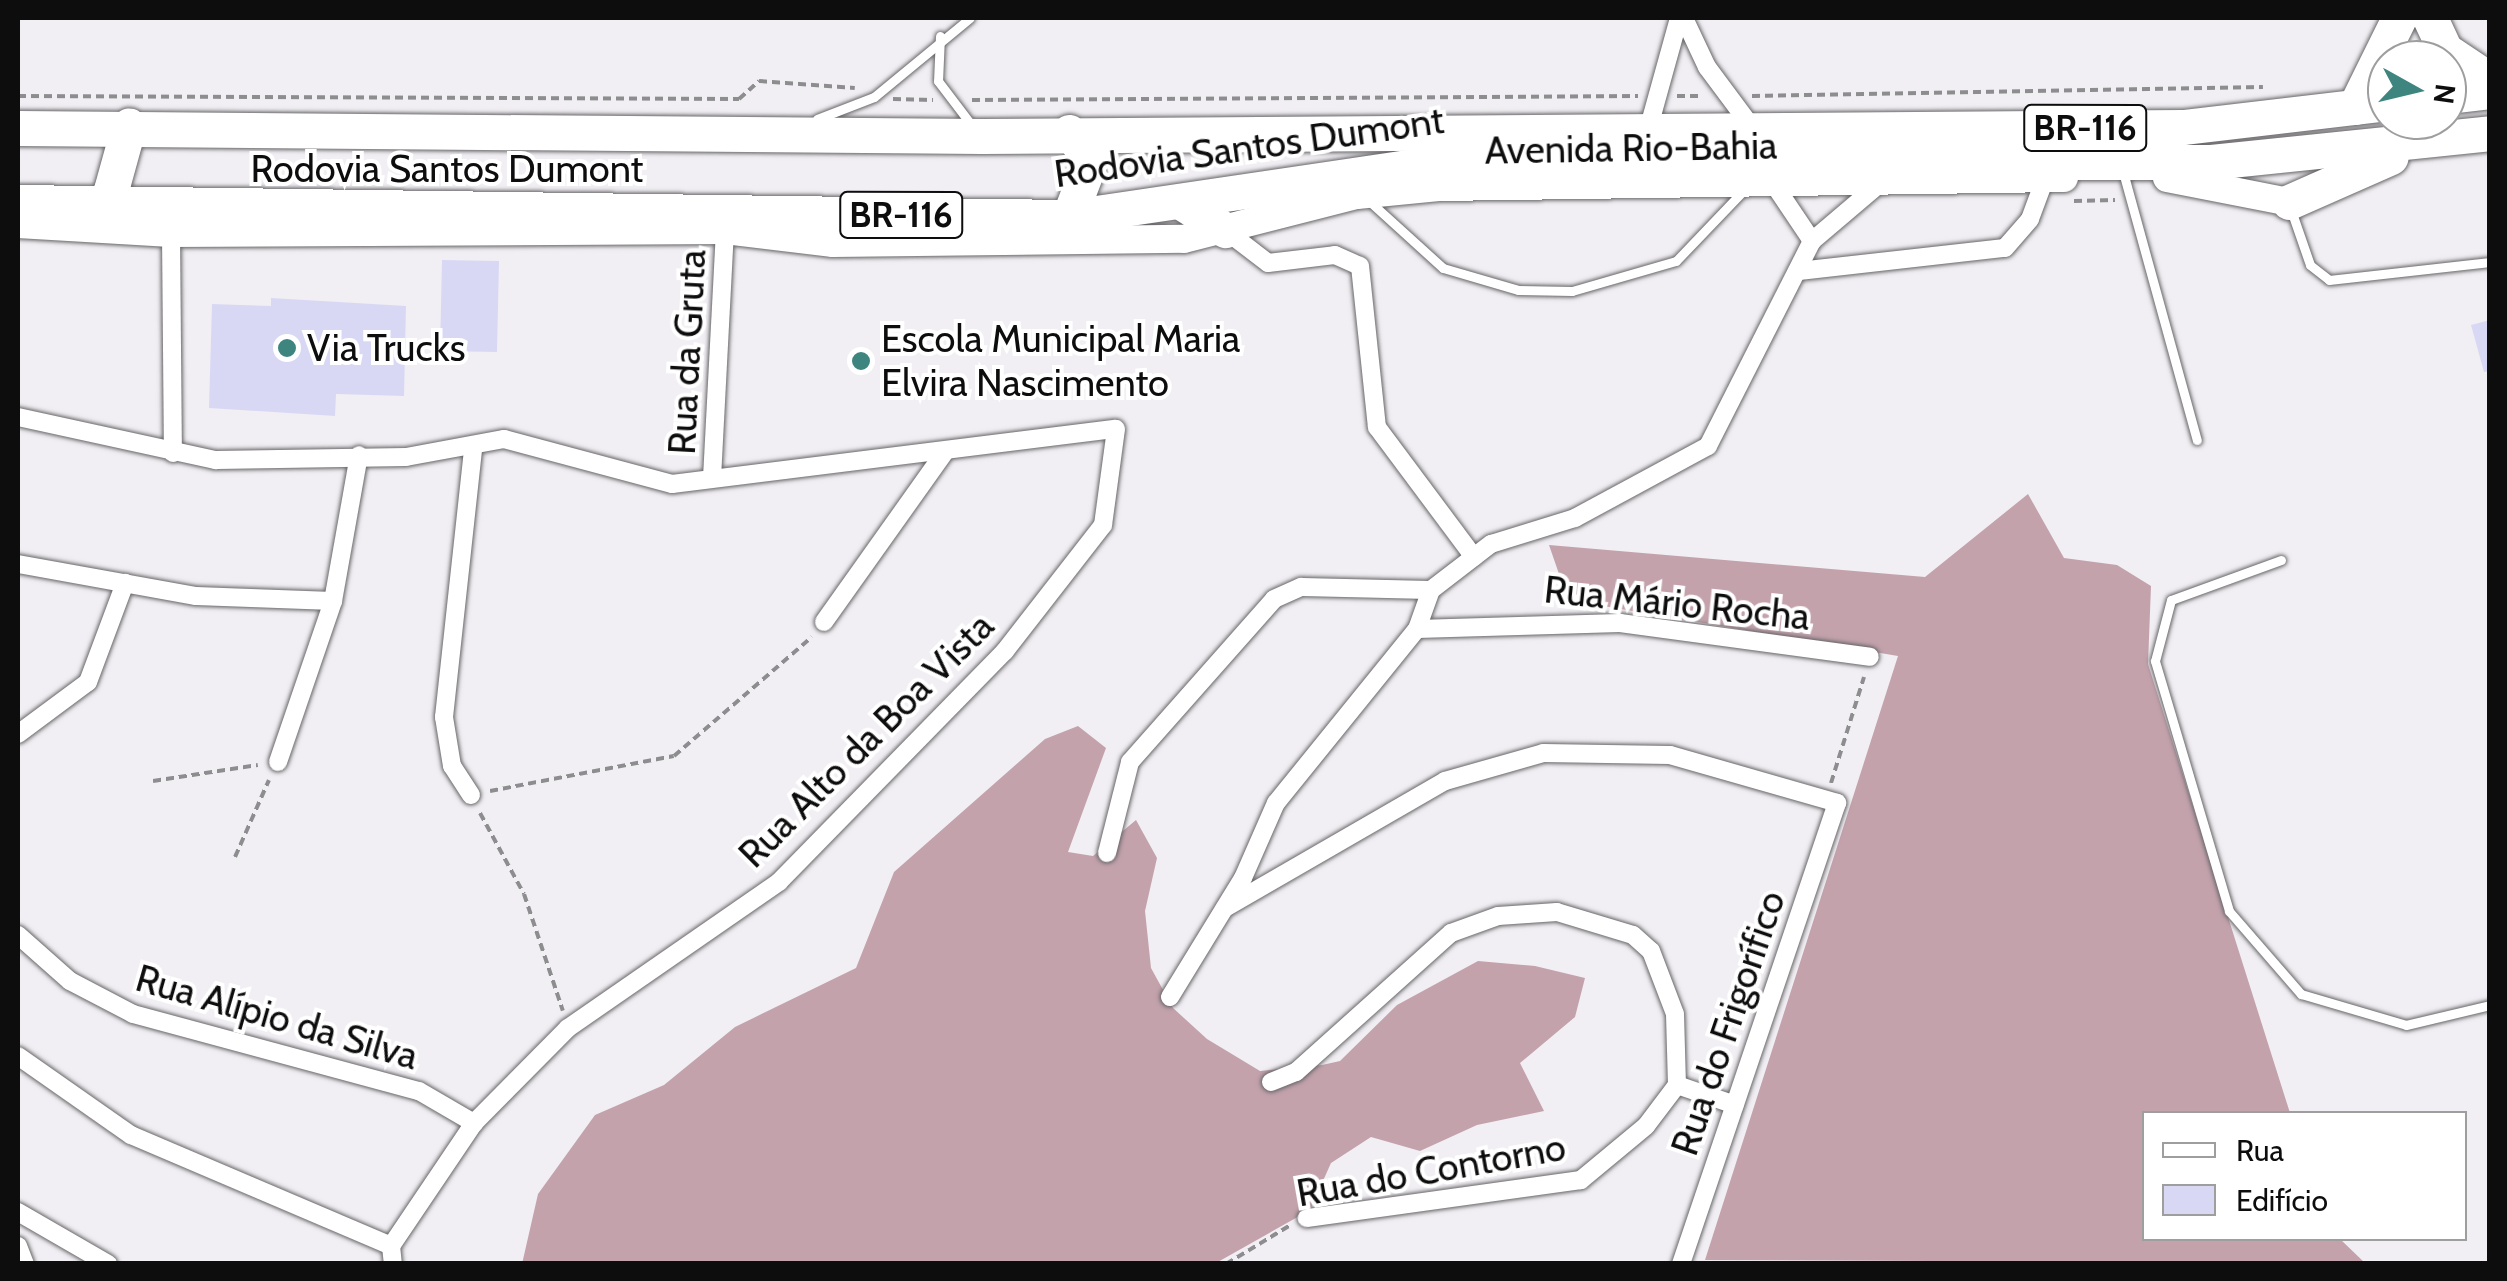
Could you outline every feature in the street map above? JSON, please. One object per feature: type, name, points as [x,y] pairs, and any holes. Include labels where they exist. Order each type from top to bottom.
[{"type":"highway","points":[[2430,18],[2445,50],[2490,80]]},
{"type":"highway","name":"Rodovia Santos Dumont","points":[[18,128],[129,124],[982,136],[1069,132],[2183,127],[2367,105]]},
{"type":"highway","points":[[126,210],[111,190],[129,124]]},
{"type":"highway","points":[[1051,225],[1091,159],[1069,132]]},
{"type":"highway","name":"Rodovia Santos Dumont","points":[[18,202],[126,210],[1051,225],[1454,160],[2120,171],[2440,144],[2490,133]]},
{"type":"highway","points":[[2289,202],[2440,144]]},
{"type":"highway","points":[[1184,204],[1224,230]]},
{"type":"highway","points":[[232,212],[291,232]]},
{"type":"street","points":[[1648,130],[1682,18]]},
{"type":"street","points":[[1682,18],[1728,96],[1754,130]]},
{"type":"street","points":[[1799,271],[2005,248],[2030,219],[2047,171]]},
{"type":"street","name":"Avenida Rio-Bahia","points":[[18,224],[171,233],[726,230],[832,243],[1051,225],[1224,230],[1356,195],[1767,183],[1878,185],[2047,171]]},
{"type":"street","points":[[2120,171],[2194,178],[2289,202]]},
{"type":"street","points":[[1767,183],[1812,241]]},
{"type":"street","points":[[1170,997],[1225,908],[1276,804],[1416,630],[1431,590],[1474,556],[1575,518],[1708,446],[1767,316],[1799,271],[1812,241],[1878,185]]},
{"type":"street","name":"Rua da Gruta","points":[[712,478],[726,230]]},
{"type":"street","points":[[1224,230],[1268,263],[1335,255],[1360,266],[1377,427],[1474,556]]},
{"type":"street","points":[[171,233],[173,453]]},
{"type":"street","name":"Rua da Gruta","points":[[18,416],[173,453],[358,455],[473,451],[504,439],[672,484],[1116,429]]},
{"type":"street","name":"Rua Alto da Boa Vista","points":[[392,1255],[474,1123],[568,1028],[778,882],[1004,652],[1103,525],[1116,429]]},
{"type":"street","points":[[471,795],[452,766],[444,717],[473,451]]},
{"type":"street","points":[[824,622],[944,452]]},
{"type":"street","points":[[278,762],[333,602],[358,455]]},
{"type":"street","points":[[18,564],[196,596],[333,602]]},
{"type":"street","points":[[18,734],[88,682],[125,583]]},
{"type":"street","points":[[1106,853],[1130,762],[1222,647],[1274,599],[1301,586],[1431,590]]},
{"type":"street","name":"Rua Mário Rocha","points":[[1416,630],[1620,623],[1870,657]]},
{"type":"street","points":[[1225,908],[1430,788],[1543,753],[1670,755],[1807,790]]},
{"type":"street","name":"Rua do Frigorífico","points":[[1681,1264],[1837,803],[1807,790]]},
{"type":"street","points":[[1271,1082],[1296,1072],[1451,933],[1498,916],[1558,912],[1605,923],[1651,951],[1675,1014],[1677,1084],[1735,1105]]},
{"type":"street","name":"Rua Alípio da Silva","points":[[18,934],[70,982],[134,1014],[419,1091],[474,1123]]},
{"type":"street","points":[[18,1056],[131,1135],[392,1255]]},
{"type":"street","name":"Rua do Contorno","points":[[1307,1218],[1581,1180],[1646,1126],[1677,1084]]},
{"type":"street","points":[[18,1212],[108,1264]]},
{"type":"street","points":[[18,1246],[26,1264]]},
{"type":"lane","points":[[740,131],[823,118],[881,92],[940,35],[970,18]]},
{"type":"lane","points":[[940,35],[936,68],[948,100],[982,136]]},
{"type":"lane","points":[[2120,171],[2197,440]]},
{"type":"lane","points":[[1356,195],[1443,268],[1492,285],[1572,291],[1676,262],[1717,212],[1767,183]]},
{"type":"lane","points":[[2289,202],[2310,264],[2330,280],[2490,262]]},
{"type":"lane","points":[[2280,560],[2171,600],[2155,661],[2230,912],[2301,994],[2406,1025],[2490,1005]]},
{"type":"path","points":[[18,96],[739,100],[759,81],[948,100],[1728,96],[2281,86]]},
{"type":"path","points":[[568,1028],[524,894],[471,795],[674,756],[824,622]]},
{"type":"path","points":[[1807,790],[1830,783],[1870,657]]},
{"type":"path","points":[[153,782],[278,762]]},
{"type":"path","points":[[235,857],[278,762]]},
{"type":"path","name":"Rua do Contorno","points":[[1226,1264],[1307,1218]]},
{"type":"shaded area","points":[[2028,494],[2064,558],[2117,565],[2151,586],[2148,664],[2289,1111],[2142,1111],[2142,1241],[2342,1241],[2365,1263],[1705,1260],[1898,656],[1568,600],[1549,545],[1925,577]]},
{"type":"shaded area","points":[[1078,726],[1106,748],[1068,852],[1093,856],[1136,820],[1157,858],[1145,911],[1151,968],[1173,1008],[1207,1039],[1260,1071],[1340,1061],[1397,1005],[1478,961],[1535,966],[1585,978],[1575,1017],[1520,1063],[1544,1111],[1477,1125],[1420,1151],[1371,1137],[1331,1163],[1310,1210],[1216,1263],[522,1264],[538,1194],[595,1115],[664,1085],[735,1027],[856,968],[894,872],[1045,739]]},
{"type":"building","points":[[442,260],[499,261],[497,352],[440,351]]},
{"type":"building","points":[[271,298],[406,306],[404,396],[336,394],[335,416],[209,408],[212,304],[271,306]]},
{"type":"building","points":[[2490,320],[2490,371],[2484,372],[2471,325]]},
{"type":"place","name":"Via Trucks","points":[[287,348]]},
{"type":"place","name":"Escola Municipal Maria Elvira Nascimento","points":[[861,361]]}]
